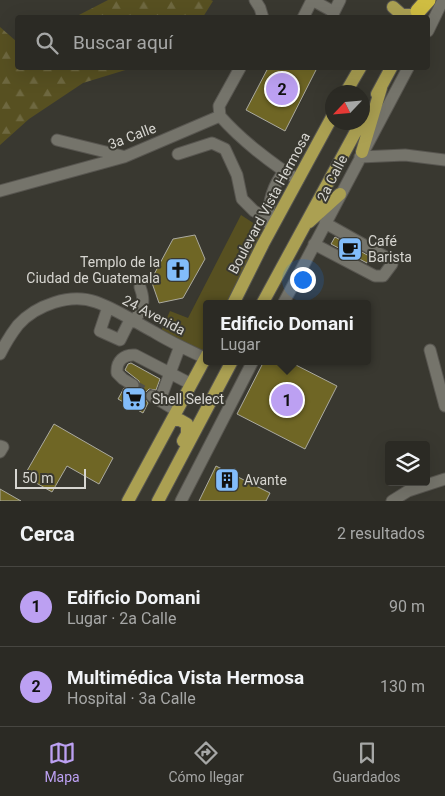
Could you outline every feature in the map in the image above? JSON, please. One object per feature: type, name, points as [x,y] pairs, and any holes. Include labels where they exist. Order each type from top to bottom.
[{"type":"main road","points":[[392,8],[402,15],[420,9]]},
{"type":"main road","points":[[350,85],[359,70]]},
{"type":"main road","points":[[370,108],[390,70]]},
{"type":"main road","points":[[361,154],[381,88]]},
{"type":"main road","name":"Boulevard Vista Hermosa","points":[[235,300],[325,130]]},
{"type":"main road","points":[[264,300],[358,130]]},
{"type":"main road","points":[[302,229],[340,194]]},
{"type":"main road","points":[[128,501],[203,362]]},
{"type":"main road","points":[[158,501],[230,365]]},
{"type":"main road","points":[[153,501],[187,434],[186,422],[175,416]]},
{"type":"street","points":[[304,15],[312,0],[333,15],[340,0]]},
{"type":"street","points":[[430,27],[443,0]]},
{"type":"street","points":[[239,70],[219,106],[220,116],[284,172],[298,180]]},
{"type":"street","name":"2a Calle","points":[[285,300],[407,70]]},
{"type":"street","name":"3a Calle","points":[[0,191],[124,157],[220,116]]},
{"type":"street","points":[[58,140],[124,157]]},
{"type":"street","points":[[178,154],[212,143],[225,148],[237,175],[242,199],[254,211],[268,218]]},
{"type":"street","points":[[361,154],[405,155],[445,160]]},
{"type":"street","points":[[269,233],[268,218],[272,193],[277,181],[284,172]]},
{"type":"street","points":[[314,244],[376,276],[383,276],[392,264],[391,260],[325,223]]},
{"type":"street","points":[[108,307],[100,331],[120,340],[144,301],[140,287]]},
{"type":"street","name":"24 Avenida","points":[[0,354],[9,337],[27,317],[56,302],[75,299],[87,300],[108,307],[180,346],[203,355]]},
{"type":"street","points":[[175,416],[156,398],[171,373],[180,346]]},
{"type":"street","points":[[430,350],[445,406]]},
{"type":"street","points":[[133,386],[117,373],[117,365],[128,355],[135,355],[191,384]]},
{"type":"street","points":[[181,501],[251,365]]},
{"type":"street","points":[[0,446],[3,447],[0,452]]},
{"type":"street","points":[[392,501],[408,491],[445,479]]},
{"type":"green space","points":[[108,0],[213,1],[204,15],[79,15]]},
{"type":"green space","points":[[0,27],[15,40],[15,70],[125,70],[83,83],[29,119],[0,145]]},
{"type":"green space","points":[[241,215],[269,233],[235,300],[203,300],[203,353],[159,335],[170,311],[188,318]]},
{"type":"building","points":[[267,70],[316,70],[285,131],[246,110]]},
{"type":"building","name":"Templo de la Ciudad de Guatemala","points":[[195,235],[205,259],[183,298],[159,303],[151,280],[173,239]]},
{"type":"building","points":[[335,237],[369,256],[367,263],[331,244]]},
{"type":"building","points":[[131,363],[160,379],[156,390],[149,389],[145,393],[145,399],[148,403],[143,413],[118,399],[124,388],[133,392],[140,388],[139,381],[125,370],[128,364]]},
{"type":"building","points":[[262,365],[296,365],[337,386],[305,449],[237,414]]},
{"type":"building","points":[[54,424],[113,458],[99,484],[67,466],[52,492],[24,476]]},
{"type":"building","name":"Avante","points":[[216,466],[270,493],[266,501],[199,501]]},
{"type":"building","points":[[0,489],[21,501],[0,501]]},
{"type":"tunnel","points":[[133,385],[152,396]]},
{"type":"place","name":"Multimédica Vista Hermosa","points":[[282,89]]},
{"type":"place","name":"Café Barista","points":[[350,249]]},
{"type":"place","name":"Templo de la Ciudad de Guatemala","points":[[178,270]]},
{"type":"place","name":"Shell Select","points":[[134,399]]},
{"type":"place","name":"Edificio Domani","points":[[287,400]]},
{"type":"place","name":"Avante","points":[[227,480]]}]
